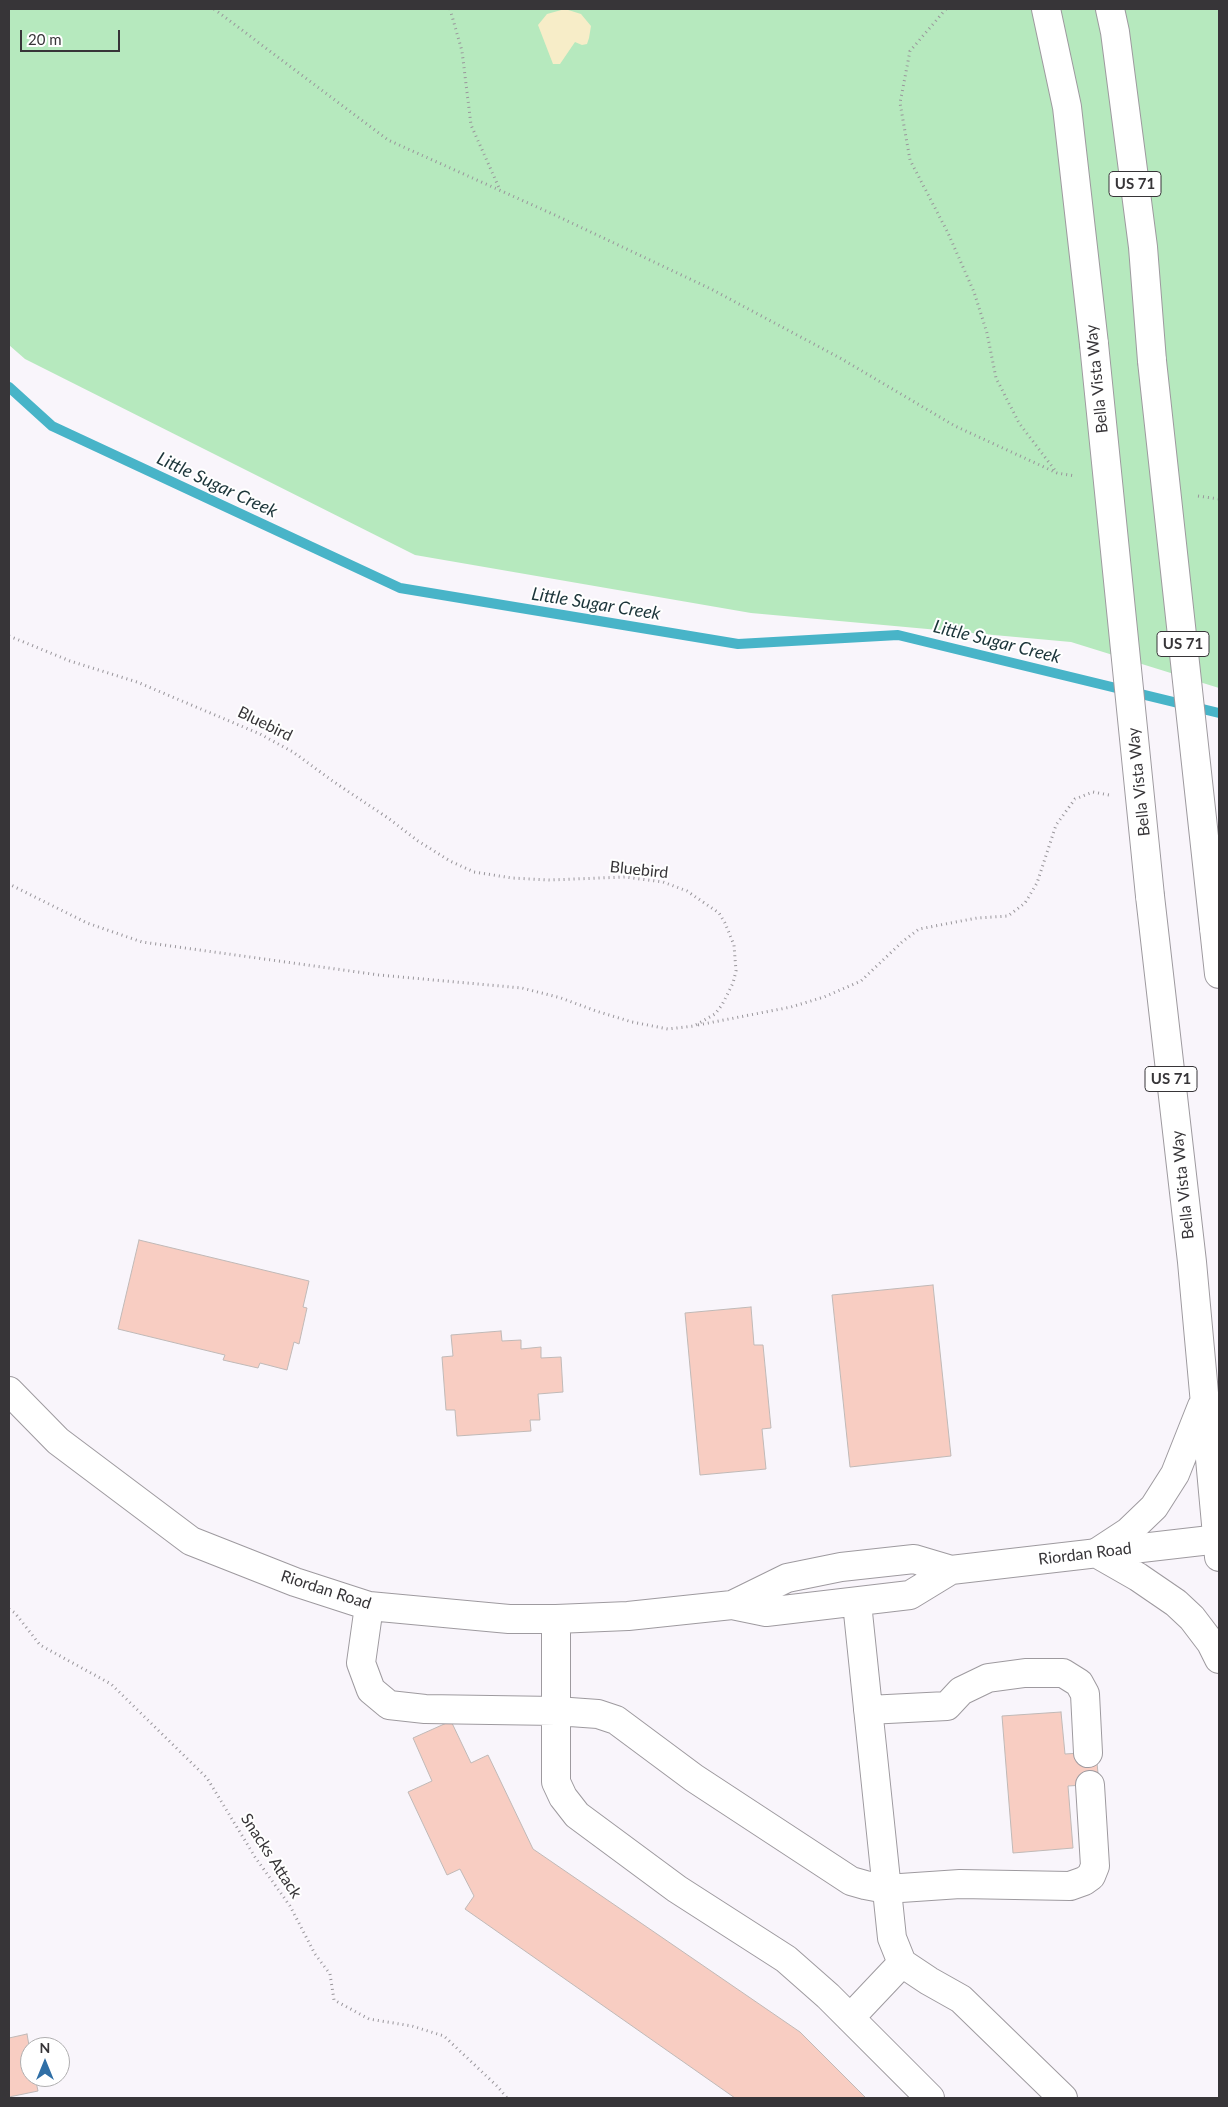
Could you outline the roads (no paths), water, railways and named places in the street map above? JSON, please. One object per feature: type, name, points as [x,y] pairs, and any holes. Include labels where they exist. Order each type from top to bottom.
[{"type":"main road","name":"Bella Vista Way","points":[[1046,9],[1067,107],[1094,344],[1219,1545]]},
{"type":"main road","name":"US 71","points":[[1110,9],[1115,32],[1144,247],[1152,361],[1219,974]]},
{"type":"main road","name":"Riordan Road","points":[[9,1391],[58,1441],[191,1541],[295,1582],[369,1606],[509,1619],[628,1616],[732,1605],[766,1612],[910,1595],[951,1570]]},
{"type":"main road","points":[[1205,1398],[1175,1474],[1154,1507],[1128,1532],[1096,1553],[1138,1577],[1176,1603],[1192,1618],[1211,1643],[1219,1659]]},
{"type":"main road","name":"Riordan Road","points":[[732,1605],[787,1578],[841,1567],[914,1559],[951,1570],[1096,1553],[1219,1545]]},
{"type":"main road","points":[[857,1602],[892,1938],[902,1963],[929,1981],[961,1998],[1063,2098]]},
{"type":"main road","points":[[369,1606],[361,1663],[371,1690],[389,1705],[425,1709],[556,1711],[598,1714],[616,1720],[694,1778],[851,1881],[886,1889],[960,1884],[1070,1886],[1091,1876],[1095,1866],[1090,1785]]},
{"type":"main road","points":[[556,1619],[556,1782],[563,1797],[577,1815],[677,1889],[786,1959],[850,2018],[930,2098]]},
{"type":"main road","points":[[868,1710],[947,1706],[961,1691],[988,1678],[1025,1673],[1063,1673],[1079,1683],[1084,1694],[1088,1753]]},
{"type":"main road","points":[[850,2018],[902,1963]]},
{"type":"waterway","name":"Little Sugar Creek","points":[[9,387],[52,426],[400,588],[738,644],[898,635],[1219,713]]}]
